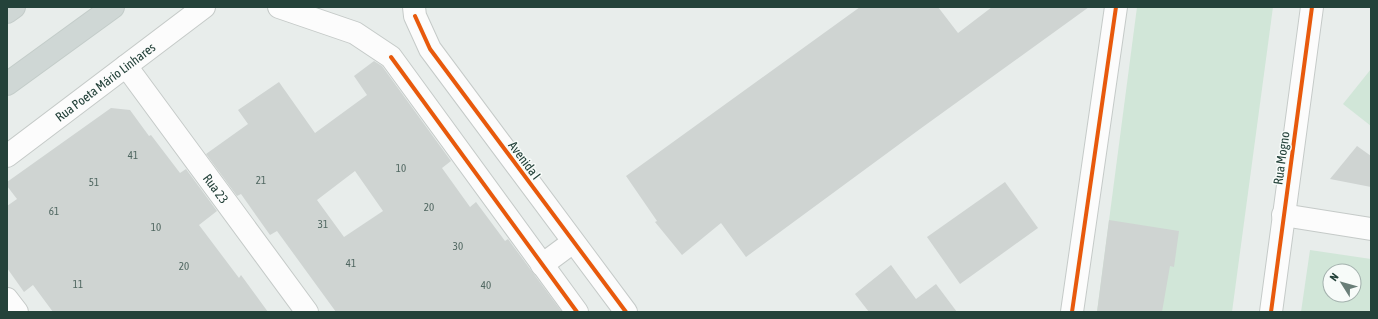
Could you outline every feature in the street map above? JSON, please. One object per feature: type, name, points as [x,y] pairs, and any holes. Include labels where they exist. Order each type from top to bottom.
[{"type":"main road","points":[[7,12],[14,7]]},
{"type":"main road","points":[[7,84],[113,7]]},
{"type":"street","name":"Rua Poeta Mário Linhares","points":[[7,156],[204,7]]},
{"type":"street","points":[[279,7],[355,33],[391,57],[577,312]]},
{"type":"street","name":"Avenida I","points":[[414,7],[415,16],[430,49],[626,312]]},
{"type":"street","points":[[1072,312],[1116,7]]},
{"type":"street","name":"Rua Mogno","points":[[1271,312],[1312,7]]},
{"type":"street","name":"Rua 23","points":[[126,66],[307,312]]},
{"type":"street","points":[[1283,215],[1371,229]]},
{"type":"street","points":[[542,265],[573,242]]},
{"type":"street","points":[[7,299],[17,312]]},
{"type":"green space","points":[[1137,7],[1273,7],[1232,312],[1097,312]]},
{"type":"green space","points":[[1371,69],[1371,126],[1343,104]]},
{"type":"green space","points":[[1310,250],[1371,259],[1371,312],[1301,312]]},
{"type":"building","points":[[860,7],[938,7],[958,33],[992,7],[1089,7],[746,257],[721,223],[682,255],[655,222],[657,221],[626,176]]},
{"type":"building","points":[[374,61],[382,66],[451,161],[442,168],[470,207],[476,202],[505,241],[508,239],[562,312],[336,312],[277,231],[270,235],[241,194],[237,196],[206,154],[248,124],[238,110],[279,82],[315,133],[367,95],[354,76]],"holes":[[[355,171],[383,211],[344,237],[317,200]]]},
{"type":"building","points":[[111,108],[130,110],[149,136],[151,135],[180,173],[186,169],[217,211],[199,225],[239,278],[241,275],[268,312],[53,312],[33,285],[24,292],[7,268],[7,206],[17,199],[7,186],[7,182]]},
{"type":"building","points":[[1357,146],[1371,156],[1371,187],[1330,179]]},
{"type":"building","points":[[1005,182],[1038,228],[960,284],[927,237]]},
{"type":"building","points":[[1109,220],[1179,231],[1174,267],[1170,266],[1162,312],[1097,312]]},
{"type":"building","points":[[891,265],[916,299],[936,284],[957,312],[869,312],[855,294]]},
{"type":"cycle path","points":[[1072,312],[1116,7]]},
{"type":"cycle path","points":[[1271,312],[1312,7]]},
{"type":"cycle path","points":[[415,16],[430,49],[626,312]]},
{"type":"cycle path","points":[[391,57],[577,312]]}]
